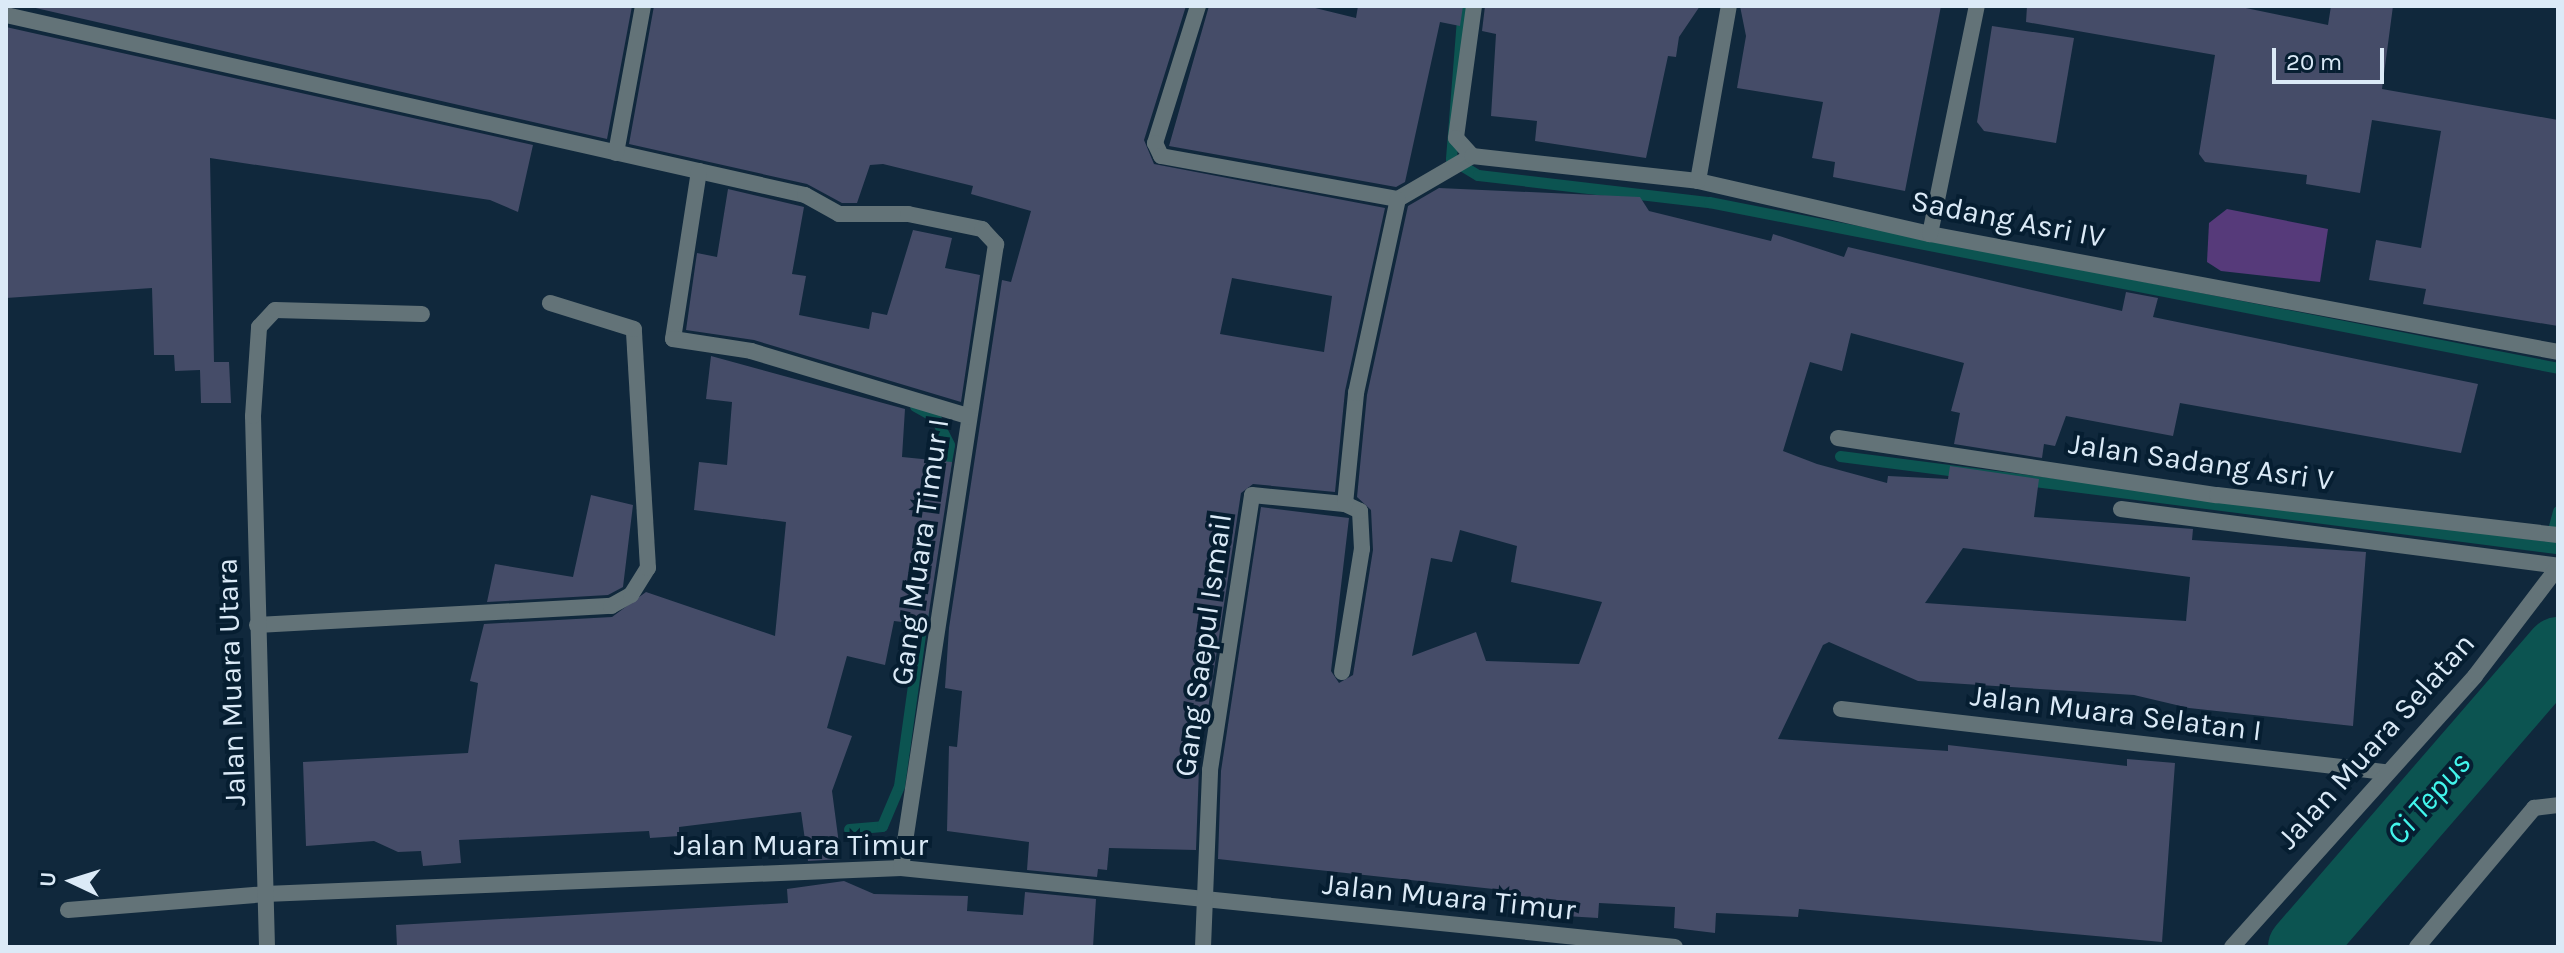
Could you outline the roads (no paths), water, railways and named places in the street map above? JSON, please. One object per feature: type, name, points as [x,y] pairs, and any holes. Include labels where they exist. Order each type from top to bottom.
[{"type":"street","points":[[616,153],[643,6]]},
{"type":"street","points":[[1198,6],[1156,152],[1398,199],[1465,162],[1456,138],[1474,6]]},
{"type":"street","points":[[1698,181],[1729,6]]},
{"type":"street","points":[[1930,234],[1977,6]]},
{"type":"street","points":[[6,15],[699,171],[673,339],[751,351],[968,416]]},
{"type":"street","name":"Sadang Asri IV","points":[[1465,162],[1698,181],[1930,234],[2558,352]]},
{"type":"street","name":"Gang Muara Timur I","points":[[699,171],[805,195],[839,214],[966,223],[996,244],[901,868]]},
{"type":"street","points":[[1342,672],[1362,549],[1360,511],[1345,504],[1356,393],[1398,199]]},
{"type":"street","points":[[257,625],[611,606],[631,595],[648,568],[634,329],[550,303]]},
{"type":"street","name":"Jalan Muara Utara","points":[[267,947],[253,416],[259,327],[275,310],[422,314]]},
{"type":"street","name":"Jalan Sadang Asri V","points":[[1838,438],[2217,495],[2554,534]]},
{"type":"street","name":"Gang Saepul Ismail","points":[[1203,947],[1210,770],[1252,495],[1345,504]]},
{"type":"street","points":[[2121,509],[2558,567]]},
{"type":"street","name":"Jalan Muara Selatan","points":[[2232,947],[2385,772],[2475,676],[2558,567]]},
{"type":"street","name":"Jalan Muara Selatan I","points":[[1841,709],[2385,772]]},
{"type":"street","points":[[2417,947],[2534,808],[2558,805]]},
{"type":"street","name":"Jalan Muara Timur","points":[[68,910],[265,894],[901,868],[1675,947]]},
{"type":"waterway","points":[[1463,6],[1451,159],[1478,175],[1709,202],[2558,368]]},
{"type":"waterway","points":[[915,406],[935,417],[949,445],[944,473]]},
{"type":"waterway","points":[[1840,456],[2556,548]]},
{"type":"waterway","points":[[2550,541],[2558,511]]},
{"type":"waterway","points":[[849,829],[882,826],[899,786],[923,613]]},
{"type":"waterway","name":"Ci Tepus","points":[[2301,947],[2558,650]]}]
